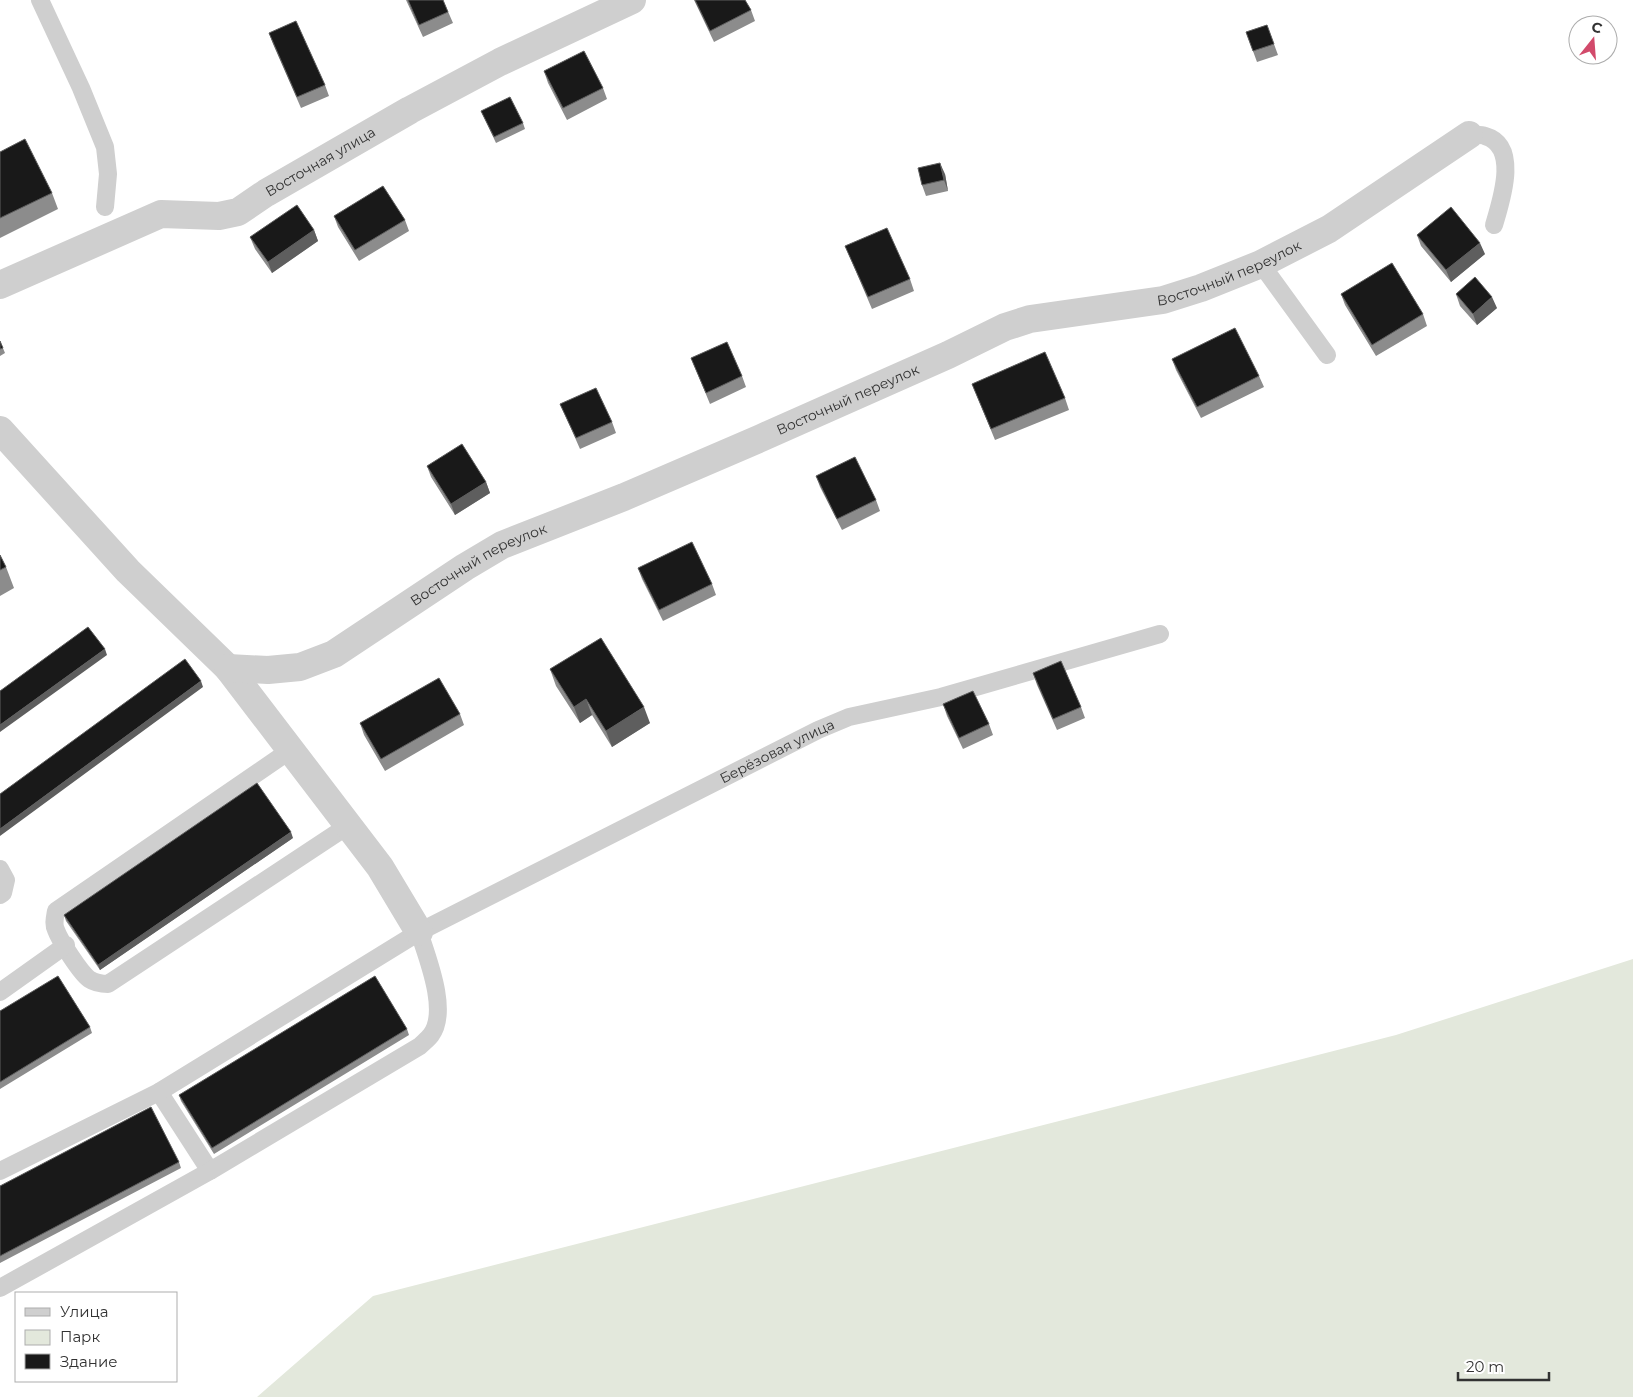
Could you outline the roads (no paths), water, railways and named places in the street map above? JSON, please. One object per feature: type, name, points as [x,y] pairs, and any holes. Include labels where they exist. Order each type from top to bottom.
[{"type":"street","name":"Восточная улица","points":[[0,285],[161,214],[219,216],[238,212],[266,192],[410,110],[500,62],[632,0]]},
{"type":"street","name":"Восточный переулок","points":[[228,668],[268,670],[300,667],[334,654],[465,567],[502,545],[624,497],[752,442],[948,355],[1005,327],[1030,319],[1163,300],[1201,288],[1261,264],[1329,229],[1469,135]]},
{"type":"street","points":[[0,430],[128,570],[228,668],[292,749],[380,867],[419,932]]},
{"type":"lane","points":[[40,0],[81,88],[105,147],[108,174],[105,207]]},
{"type":"lane","points":[[1469,135],[1485,136],[1498,144],[1506,166],[1504,190],[1494,225]]},
{"type":"lane","points":[[1261,264],[1327,355]]},
{"type":"lane","name":"Берёзовая улица","points":[[0,1171],[159,1092],[419,932],[818,730],[849,717],[941,697],[1160,634]]},
{"type":"lane","points":[[292,749],[56,911],[54,919],[56,930],[72,958],[89,978],[97,983],[108,984],[349,825]]},
{"type":"lane","points":[[0,869],[6,880],[4,893],[0,895]]},
{"type":"lane","points":[[0,1288],[210,1171],[420,1046],[432,1034],[437,1022],[438,995],[419,932]]},
{"type":"lane","points":[[0,992],[66,945]]},
{"type":"lane","points":[[159,1092],[210,1171]]}]
